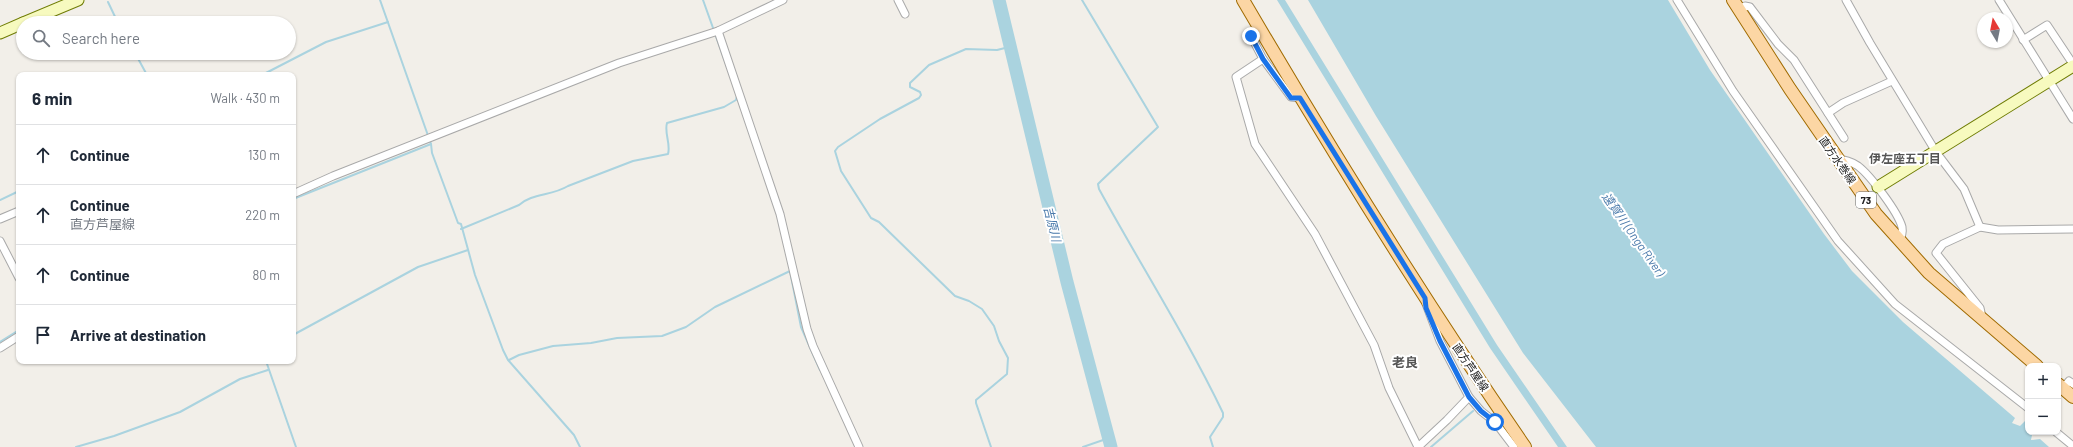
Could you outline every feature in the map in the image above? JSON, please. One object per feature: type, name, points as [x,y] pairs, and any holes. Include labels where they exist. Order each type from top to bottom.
[{"type":"main road","name":"直方芦屋線","points":[[1243,0],[1300,98],[1425,298],[1525,447]]},
{"type":"main road","name":"直方水巻線","points":[[1736,5],[1837,159],[1876,214],[1929,273],[2033,363]]},
{"type":"main road","points":[[2065,385],[2073,397]]},
{"type":"street","points":[[40,16],[78,0]]},
{"type":"street","points":[[296,193],[333,176],[619,63],[718,30],[783,0]]},
{"type":"street","points":[[898,0],[905,14]]},
{"type":"street","points":[[1677,0],[1733,91],[1838,241],[1895,304],[2025,406]]},
{"type":"street","points":[[1846,0],[1936,152],[1964,189],[1980,227]]},
{"type":"street","points":[[1999,0],[2073,119]]},
{"type":"street","points":[[1736,5],[1750,7],[1778,44],[1794,60],[1844,138]]},
{"type":"street","points":[[1878,188],[2073,66],[2047,25],[2023,40]]},
{"type":"street","points":[[0,33],[16,26]]},
{"type":"street","points":[[718,30],[780,214],[807,329],[813,346],[859,447]]},
{"type":"street","points":[[1251,36],[1263,59],[1291,98],[1300,98]]},
{"type":"street","points":[[1263,59],[1236,77],[1255,144],[1315,234],[1374,345],[1389,388],[1418,447],[1469,397]]},
{"type":"street","points":[[1828,113],[1843,103],[1892,80]]},
{"type":"street","points":[[1837,159],[1849,161],[1858,166],[1878,188],[1902,225],[1903,234],[1899,241]]},
{"type":"street","points":[[0,219],[16,212]]},
{"type":"street","points":[[1982,319],[1980,308],[1936,253],[1943,244],[1980,227],[1998,230],[2073,229]]},
{"type":"street","points":[[0,241],[16,272]]},
{"type":"street","points":[[1425,298],[1426,308],[1440,341],[1469,397],[1481,411],[1495,422],[1514,447]]},
{"type":"street","points":[[0,348],[16,338]]},
{"type":"street","points":[[2060,435],[2073,446]]},
{"type":"water","points":[[1277,0],[1285,0],[1497,345],[1567,447],[1558,447],[1490,348]]},
{"type":"water","name":"遠賀川 (Onga River)","points":[[1308,0],[1668,0],[1710,70],[1824,234],[1852,271],[1903,322],[2015,418],[2012,423],[2020,426],[2025,421],[2025,435],[2032,435],[2031,440],[2040,439],[2049,447],[1596,447],[1523,353],[1376,116]]},
{"type":"waterway","points":[[380,0],[431,144],[432,153],[458,223],[461,224],[475,275],[503,350],[508,360],[574,435],[580,447]]},
{"type":"waterway","points":[[703,0],[727,67]]},
{"type":"waterway","name":"吉原川","points":[[999,0],[1067,282],[1111,447]]},
{"type":"waterway","points":[[1082,0],[1158,127],[1098,184],[1099,189],[1194,356],[1223,413],[1223,417],[1210,437],[1213,447]]},
{"type":"waterway","points":[[108,2],[115,16]]},
{"type":"waterway","points":[[296,57],[326,42],[388,22]]},
{"type":"waterway","points":[[991,447],[976,400],[1007,374],[1008,358],[999,341],[994,326],[982,309],[969,301],[955,296],[879,222],[871,218],[841,171],[835,151],[838,147],[880,119],[919,98],[921,95],[920,92],[910,87],[910,83],[929,65],[966,49],[997,50],[1009,47]]},
{"type":"waterway","points":[[139,60],[145,72]]},
{"type":"waterway","points":[[268,72],[291,60]]},
{"type":"waterway","points":[[461,229],[519,205],[530,198],[555,192],[633,161],[668,154],[669,146],[666,131],[667,123],[724,107],[736,100],[737,96]]},
{"type":"waterway","points":[[296,198],[431,144]]},
{"type":"waterway","points":[[0,200],[16,192]]},
{"type":"waterway","points":[[296,333],[418,267],[468,250]]},
{"type":"waterway","points":[[509,360],[519,355],[553,346],[591,343],[617,338],[662,336],[686,327],[715,307],[790,271],[801,327],[820,370]]},
{"type":"waterway","points":[[0,342],[16,332]]},
{"type":"waterway","points":[[267,364],[296,447]]},
{"type":"waterway","points":[[76,447],[114,436],[180,412],[240,379],[268,370]]},
{"type":"waterway","points":[[1431,447],[1473,411]]},
{"type":"waterway","points":[[1083,447],[1109,438]]},
{"type":"district","name":"伊左座五丁目","points":[[1905,158]]},
{"type":"district","name":"老良","points":[[1405,362]]},
{"type":"route","points":[[1251,36],[1263,59],[1291,98],[1300,98],[1425,298],[1426,308],[1440,341],[1469,397],[1481,411],[1495,422]]}]
